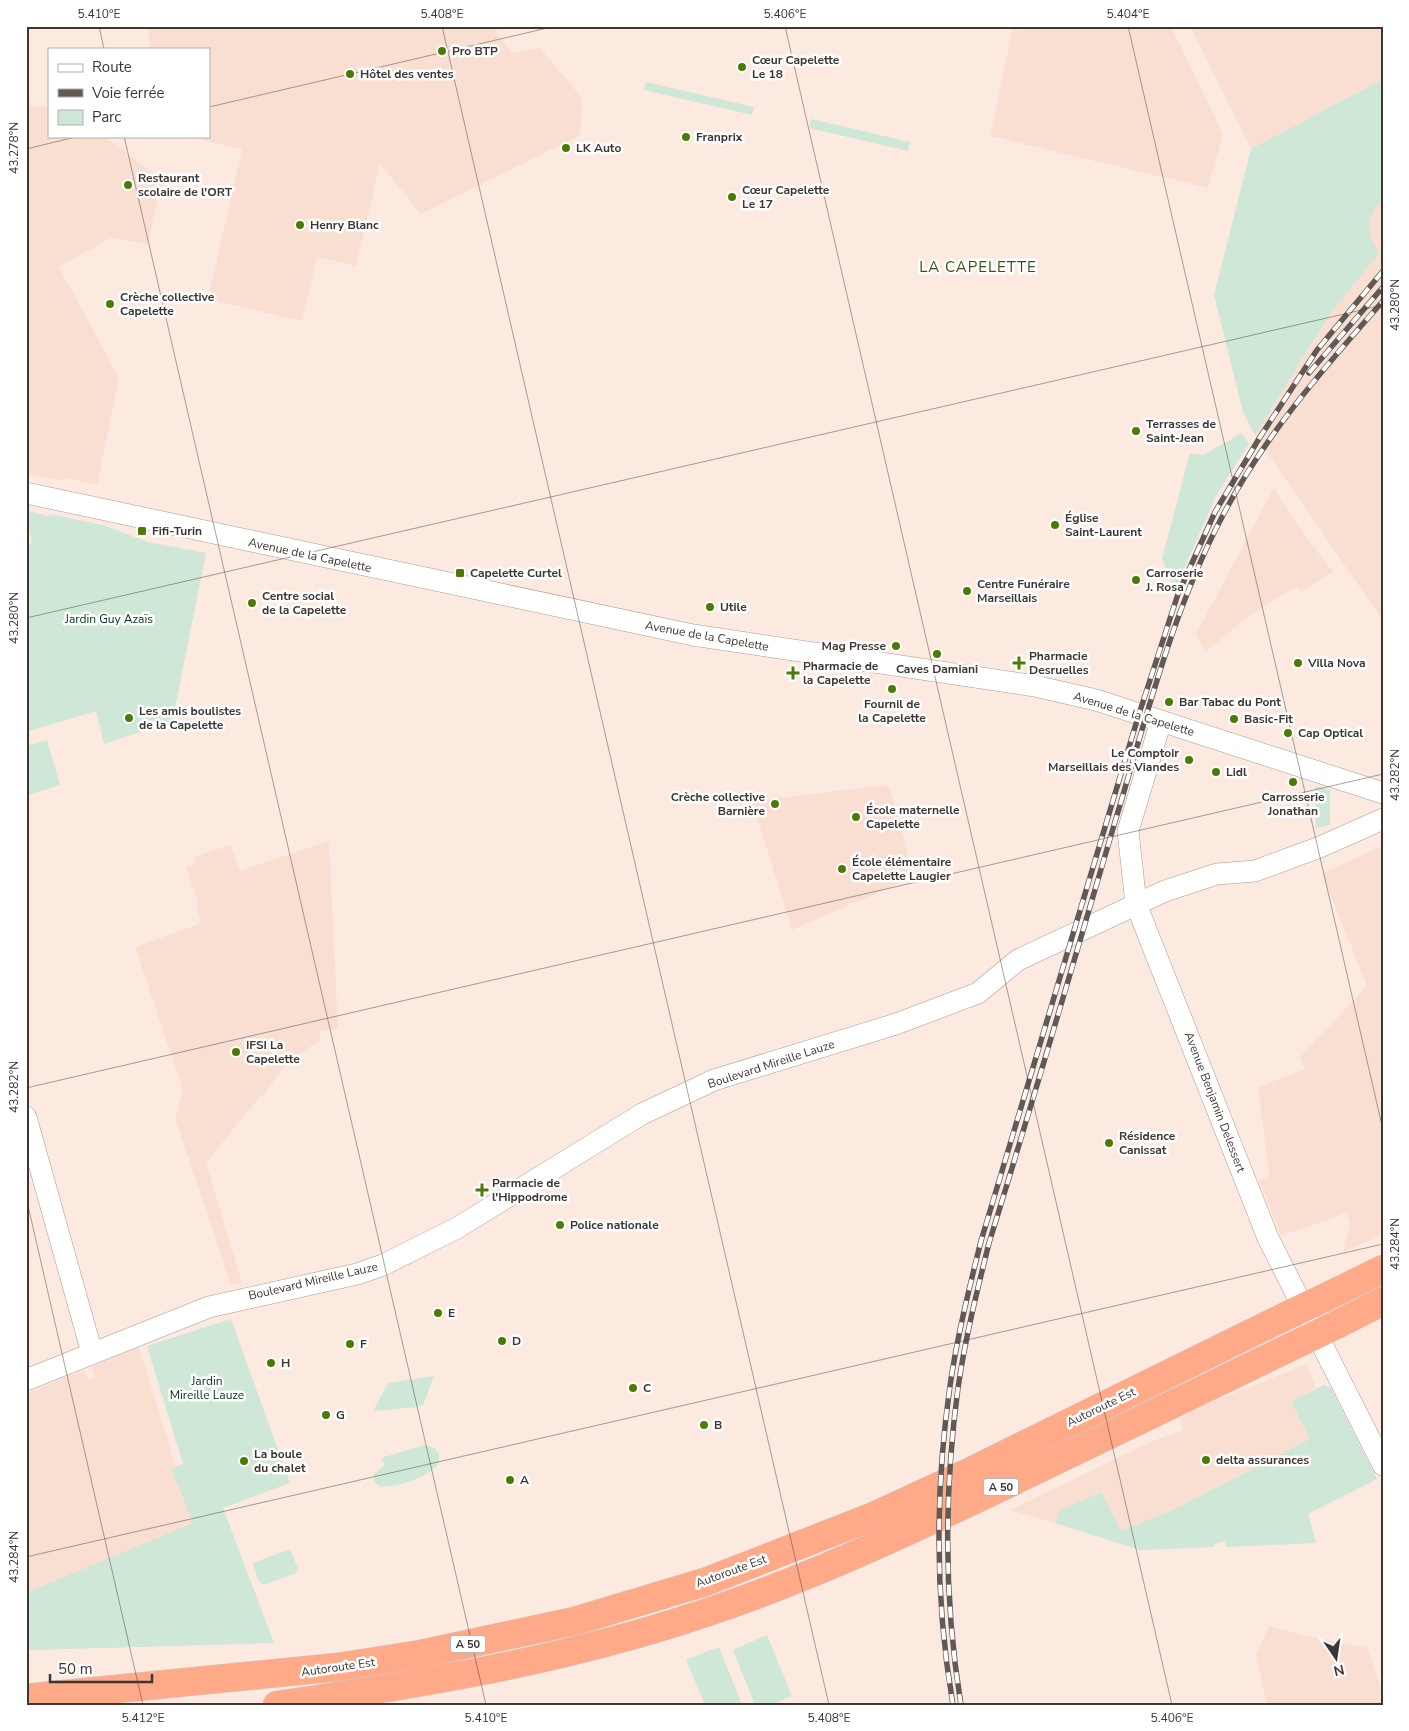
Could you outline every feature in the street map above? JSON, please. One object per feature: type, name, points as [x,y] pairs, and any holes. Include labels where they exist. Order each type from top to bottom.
[{"type":"highway","name":"Autoroute Est","points":[[36,1697],[258,1677],[421,1654],[575,1621],[704,1582],[874,1516],[974,1470],[1383,1269]]},
{"type":"highway","name":"A 50","points":[[277,1705],[418,1684],[568,1654],[700,1615],[810,1574],[889,1540],[1383,1301]]},
{"type":"street","name":"Avenue de la Capelette","points":[[26,493],[694,636],[1034,686],[1096,700],[1383,793]]},
{"type":"street","name":"Avenue Benjamin Delessert","points":[[1161,721],[1128,831],[1136,904],[1268,1238],[1383,1465]]},
{"type":"street","name":"Boulevard Mireille Lauze","points":[[26,1380],[182,1317],[225,1302],[357,1274],[382,1266],[457,1228],[642,1114],[714,1080],[896,1024],[978,992],[1018,960],[1165,891],[1217,874],[1255,871],[1320,847],[1383,819]]},
{"type":"street","points":[[26,1117],[92,1353]]},
{"type":"shaded area","points":[[148,26],[502,26],[496,31],[512,53],[540,48],[580,97],[583,109],[579,136],[421,214],[380,164],[356,266],[317,257],[302,321],[208,299],[242,149],[201,140],[202,138],[210,138],[210,48],[150,48]]},
{"type":"shaded area","points":[[1013,26],[1171,26],[1223,134],[1208,188],[990,136]]},
{"type":"shaded area","points":[[1190,26],[1383,26],[1383,79],[1251,149]]},
{"type":"shaded area","points":[[26,105],[48,107],[48,138],[107,138],[149,170],[157,183],[158,197],[148,244],[111,238],[59,267],[119,378],[97,485],[64,478],[63,481],[29,474],[26,477]]},
{"type":"shaded area","points":[[1378,204],[1383,204],[1383,621],[1255,435],[1330,314],[1378,253],[1368,234],[1369,218]]},
{"type":"shaded area","points":[[1274,488],[1298,526],[1333,572],[1301,592],[1297,587],[1291,590],[1249,616],[1205,652],[1196,634]]},
{"type":"shaded area","name":"École élémentaire Capelette Laugier","points":[[883,785],[890,788],[914,877],[792,930],[752,801]]},
{"type":"shaded area","name":"IFSI La Capelette","points":[[329,841],[338,1028],[319,1032],[320,1040],[286,1064],[263,1096],[261,1095],[206,1163],[242,1283],[231,1285],[175,1118],[183,1090],[135,947],[201,923],[197,909],[198,904],[186,867],[195,864],[193,857],[231,845],[240,871]]},
{"type":"shaded area","points":[[1383,845],[1383,1235],[1343,1252],[1350,1224],[1347,1213],[1281,1236],[1259,1180],[1269,1176],[1258,1087],[1305,1069],[1300,1057],[1367,986],[1322,874]]},
{"type":"shaded area","points":[[139,1347],[176,1467],[171,1469],[185,1505],[216,1491],[274,1643],[30,1650],[26,1637],[26,1393],[84,1370],[88,1380],[95,1377],[91,1367]]},
{"type":"shaded area","points":[[1307,1364],[1316,1388],[1291,1401],[1310,1439],[1173,1510],[1121,1531],[1059,1511],[1055,1523],[1010,1510],[1155,1440],[1183,1430],[1180,1419],[1195,1409]]},
{"type":"shaded area","points":[[1269,1626],[1306,1636],[1368,1648],[1383,1695],[1383,1705],[1267,1705],[1256,1655]]},
{"type":"green space","points":[[1383,79],[1383,204],[1378,204],[1369,223],[1370,234],[1379,253],[1330,314],[1255,435],[1243,412],[1214,295],[1251,149]]},
{"type":"green space","points":[[646,82],[754,107],[752,115],[644,90]]},
{"type":"green space","points":[[811,119],[910,142],[908,151],[809,128]]},
{"type":"green space","points":[[1242,433],[1249,444],[1216,496],[1175,590],[1162,559],[1190,453],[1203,455]]},
{"type":"green space","name":"Jardin Guy Azaïs","points":[[26,509],[48,516],[50,514],[103,525],[148,542],[206,553],[175,708],[176,720],[104,744],[96,711],[26,732],[26,545],[32,543]]},
{"type":"green space","points":[[47,740],[60,785],[26,796],[26,746]]},
{"type":"green space","points":[[1315,786],[1330,790],[1330,825],[1316,828]]},
{"type":"green space","name":"Jardin Mireille Lauze","points":[[231,1319],[290,1483],[223,1508],[274,1643],[30,1650],[26,1637],[26,1593],[193,1523],[171,1469],[183,1464],[147,1346]]},
{"type":"green space","points":[[434,1376],[423,1405],[373,1411],[388,1383]]},
{"type":"green space","points":[[1324,1385],[1331,1388],[1377,1479],[1308,1514],[1316,1543],[1226,1547],[1225,1541],[1214,1544],[1214,1547],[1140,1550],[1055,1523],[1059,1511],[1101,1492],[1121,1531],[1173,1510],[1310,1439],[1291,1401]]},
{"type":"green space","points":[[425,1445],[435,1448],[439,1454],[439,1463],[434,1469],[412,1481],[396,1485],[381,1487],[374,1482],[374,1474],[385,1465],[381,1458]]},
{"type":"green space","points":[[288,1550],[291,1551],[298,1569],[296,1573],[264,1585],[259,1582],[253,1565],[255,1562]]},
{"type":"green space","points":[[767,1635],[792,1696],[770,1705],[755,1705],[733,1650]]},
{"type":"green space","points":[[719,1647],[742,1705],[705,1705],[686,1660]]},
{"type":"railway","points":[[953,1705],[943,1626],[939,1545],[945,1426],[956,1349],[981,1241],[1138,717],[1178,594],[1215,512],[1260,437],[1317,350],[1383,271]]},
{"type":"railway","points":[[1309,373],[1383,287]]},
{"type":"railway","points":[[961,1705],[951,1626],[948,1507],[953,1427],[964,1351],[989,1243],[1150,701],[1189,589],[1222,517],[1239,487],[1256,459],[1296,404],[1383,301]]},
{"type":"place","name":"Pro BTP","points":[[442,51]]},
{"type":"place","name":"Cœur Capelette Le 18","points":[[742,67]]},
{"type":"place","name":"Hôtel des ventes","points":[[350,74]]},
{"type":"place","name":"Franprix","points":[[686,137]]},
{"type":"place","name":"LK Auto","points":[[566,148]]},
{"type":"place","name":"Restaurant scolaire de l'ORT","points":[[128,185]]},
{"type":"place","name":"Cœur Capelette Le 17","points":[[732,197]]},
{"type":"place","name":"Henry Blanc","points":[[300,225]]},
{"type":"place","name":"Crèche collective Capelette","points":[[110,304]]},
{"type":"place","name":"Terrasses de Saint-Jean","points":[[1136,431]]},
{"type":"place","name":"Église Saint-Laurent","points":[[1055,525]]},
{"type":"place","name":"Fifi-Turin","points":[[142,531]]},
{"type":"place","name":"Capelette Curtel","points":[[460,573]]},
{"type":"place","name":"Carroserie J. Rosa","points":[[1136,580]]},
{"type":"place","name":"Centre Funéraire Marseillais","points":[[967,591]]},
{"type":"place","name":"Centre social de la Capelette","points":[[252,603]]},
{"type":"place","name":"Utile","points":[[710,607]]},
{"type":"place","name":"Mag Presse","points":[[896,646]]},
{"type":"place","name":"Caves Damiani","points":[[937,654]]},
{"type":"place","name":"Pharmacie Desruelles","points":[[1019,663]]},
{"type":"place","name":"Villa Nova","points":[[1298,663]]},
{"type":"place","name":"Pharmacie de la Capelette","points":[[793,673]]},
{"type":"place","name":"Fournil de la Capelette","points":[[892,689]]},
{"type":"place","name":"Bar Tabac du Pont","points":[[1169,702]]},
{"type":"place","name":"Les amis boulistes de la Capelette","points":[[129,718]]},
{"type":"place","name":"Basic-Fit","points":[[1234,719]]},
{"type":"place","name":"Cap Optical","points":[[1288,733]]},
{"type":"place","name":"Le Comptoir Marseillais des Viandes","points":[[1189,760]]},
{"type":"place","name":"Lidl","points":[[1216,772]]},
{"type":"place","name":"Carrosserie Jonathan","points":[[1293,782]]},
{"type":"place","name":"Crèche collective Barnière","points":[[775,804]]},
{"type":"place","name":"École maternelle Capelette","points":[[856,817]]},
{"type":"place","name":"École élémentaire Capelette Laugier","points":[[842,869]]},
{"type":"place","name":"IFSI La Capelette","points":[[236,1052]]},
{"type":"place","name":"Résidence Canissat","points":[[1109,1143]]},
{"type":"place","name":"Parmacie de l'Hippodrome","points":[[482,1190]]},
{"type":"place","name":"Police nationale","points":[[560,1225]]},
{"type":"place","name":"E","points":[[438,1313]]},
{"type":"place","name":"D","points":[[502,1341]]},
{"type":"place","name":"F","points":[[350,1344]]},
{"type":"place","name":"H","points":[[271,1363]]},
{"type":"place","name":"C","points":[[633,1388]]},
{"type":"place","name":"G","points":[[326,1415]]},
{"type":"place","name":"B","points":[[704,1425]]},
{"type":"place","name":"delta assurances","points":[[1206,1460]]},
{"type":"place","name":"La boule du chalet","points":[[244,1461]]},
{"type":"place","name":"A","points":[[510,1480]]},
{"type":"district","name":"LA CAPELETTE","points":[[978,267]]}]
